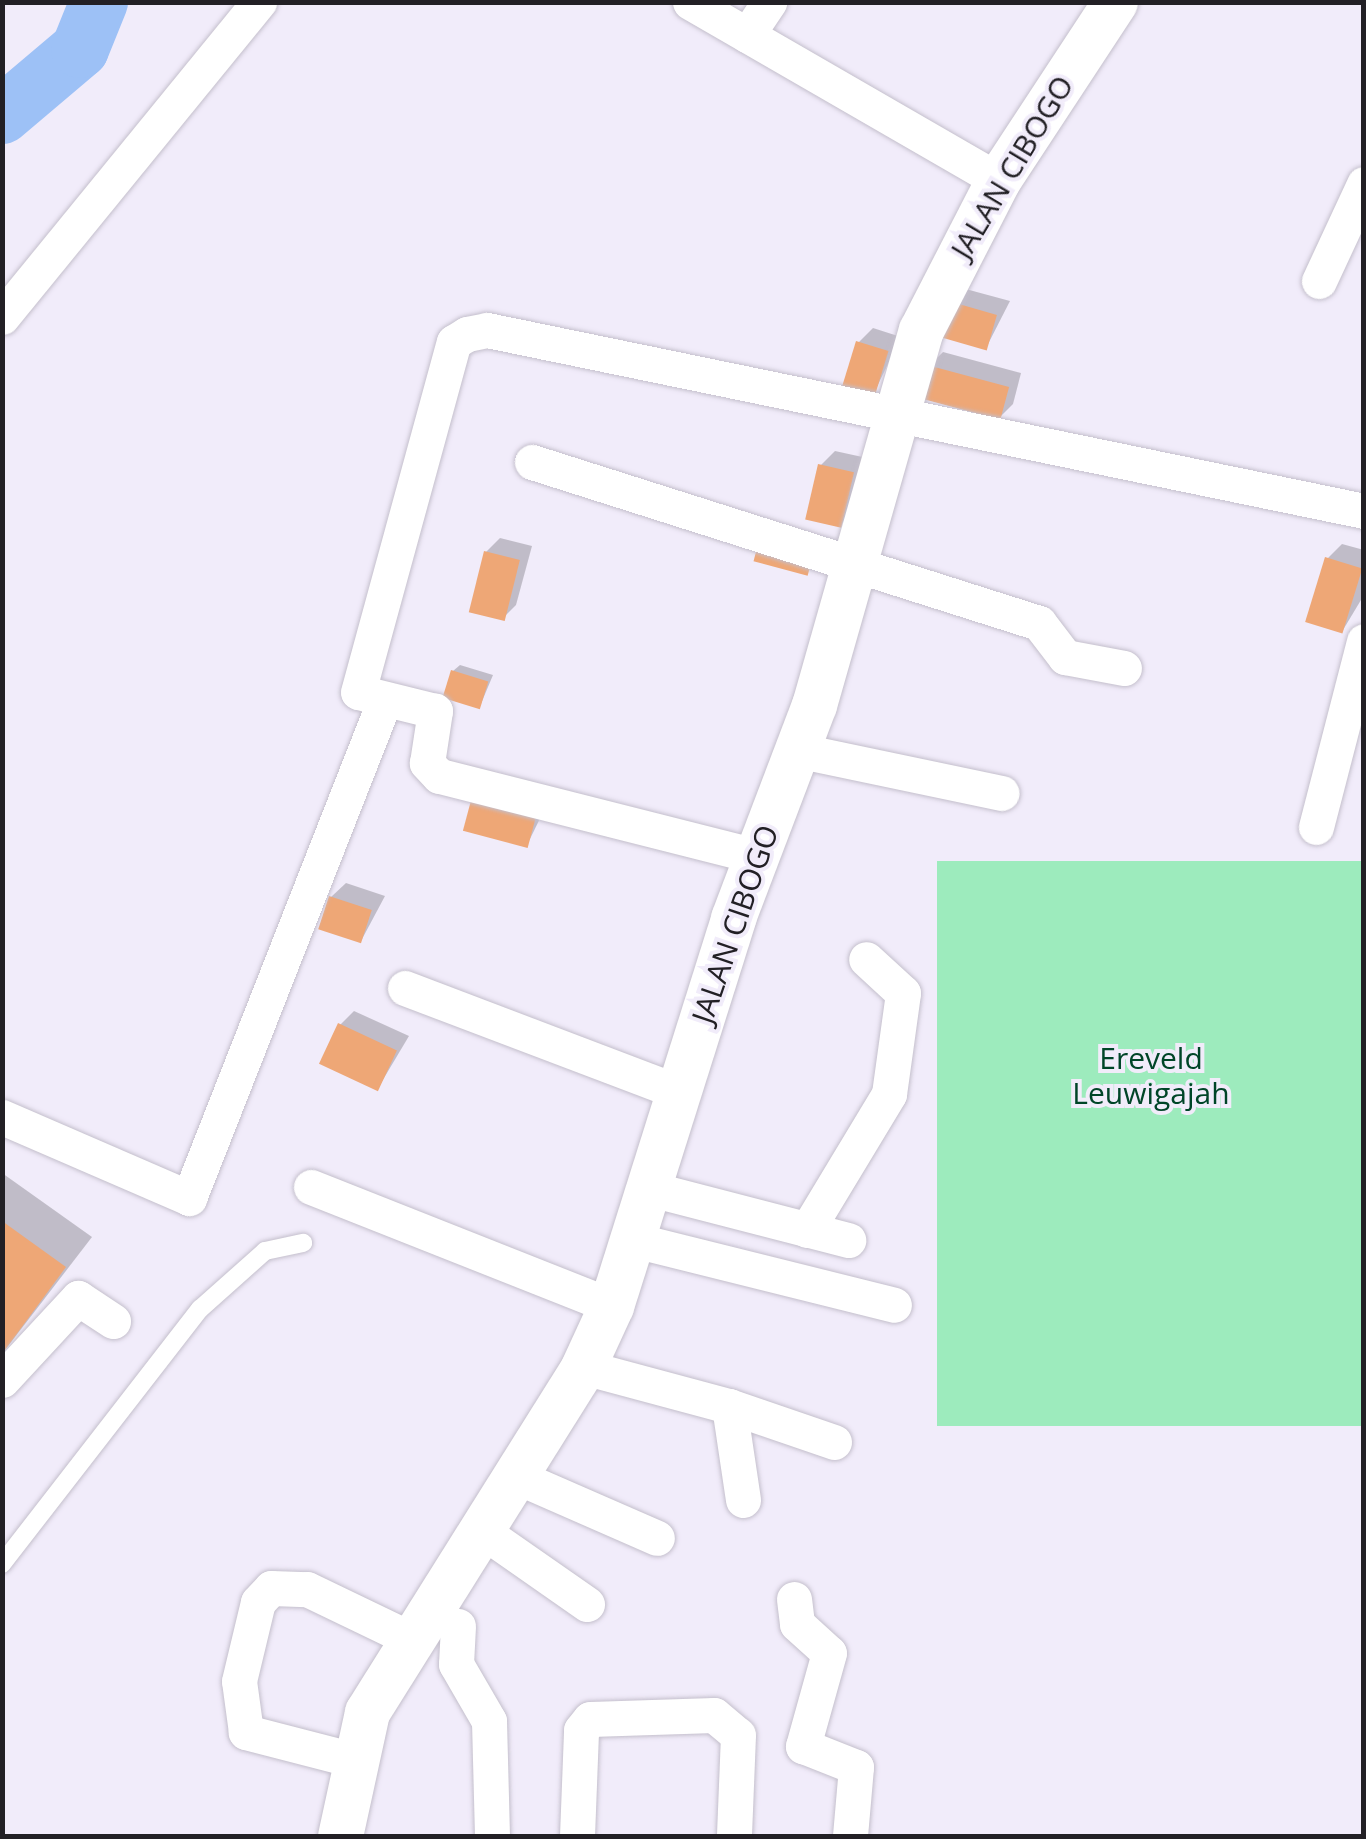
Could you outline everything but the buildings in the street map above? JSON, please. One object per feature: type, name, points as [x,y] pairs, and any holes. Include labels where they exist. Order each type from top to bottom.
[{"type":"street","points":[[2,317],[259,2]]},
{"type":"street","points":[[690,2],[998,180]]},
{"type":"street","points":[[747,35],[769,2]]},
{"type":"street","name":"JALAN CIBOGO","points":[[340,1836],[367,1712],[409,1638],[583,1367],[611,1306],[756,856],[796,750],[855,560],[890,416],[929,313],[998,180],[1114,2]]},
{"type":"street","points":[[1319,281],[1352,238],[1364,184]]},
{"type":"street","points":[[756,856],[438,776],[428,763],[437,713],[384,702],[358,689],[454,342],[467,334],[487,330],[890,416],[1364,510]]},
{"type":"street","points":[[532,462],[855,560],[1038,623],[1070,660],[1124,668]]},
{"type":"street","points":[[1316,827],[1364,641]]},
{"type":"street","points":[[4,1120],[189,1198],[384,702]]},
{"type":"street","points":[[796,750],[1002,793]]},
{"type":"street","points":[[808,1230],[889,1094],[903,992],[866,959]]},
{"type":"street","points":[[405,988],[679,1092]]},
{"type":"street","points":[[311,1187],[611,1306]]},
{"type":"street","points":[[647,1188],[848,1240]]},
{"type":"street","points":[[630,1239],[894,1304]]},
{"type":"street","points":[[2,1380],[78,1298],[113,1321]]},
{"type":"street","points":[[583,1367],[729,1406],[834,1442]]},
{"type":"street","points":[[729,1406],[743,1500]]},
{"type":"street","points":[[513,1475],[657,1538]]},
{"type":"street","points":[[478,1528],[587,1604]]},
{"type":"street","points":[[354,1760],[246,1732],[239,1681],[258,1602],[271,1588],[306,1588],[409,1638]]},
{"type":"street","points":[[794,1599],[797,1624],[829,1653],[803,1746],[856,1767],[850,1836]]},
{"type":"street","points":[[458,1626],[456,1664],[489,1721],[492,1836]]},
{"type":"street","points":[[578,1836],[581,1730],[590,1719],[714,1716],[738,1735],[734,1836]]},
{"type":"lane","points":[[2,1564],[200,1309],[265,1251],[303,1243]]},
{"type":"green space","name":"Ereveld Leuwigajah","points":[[937,861],[1363,861],[1363,1426],[937,1426]]},
{"type":"waterway","points":[[2,115],[80,49],[99,2]]}]
